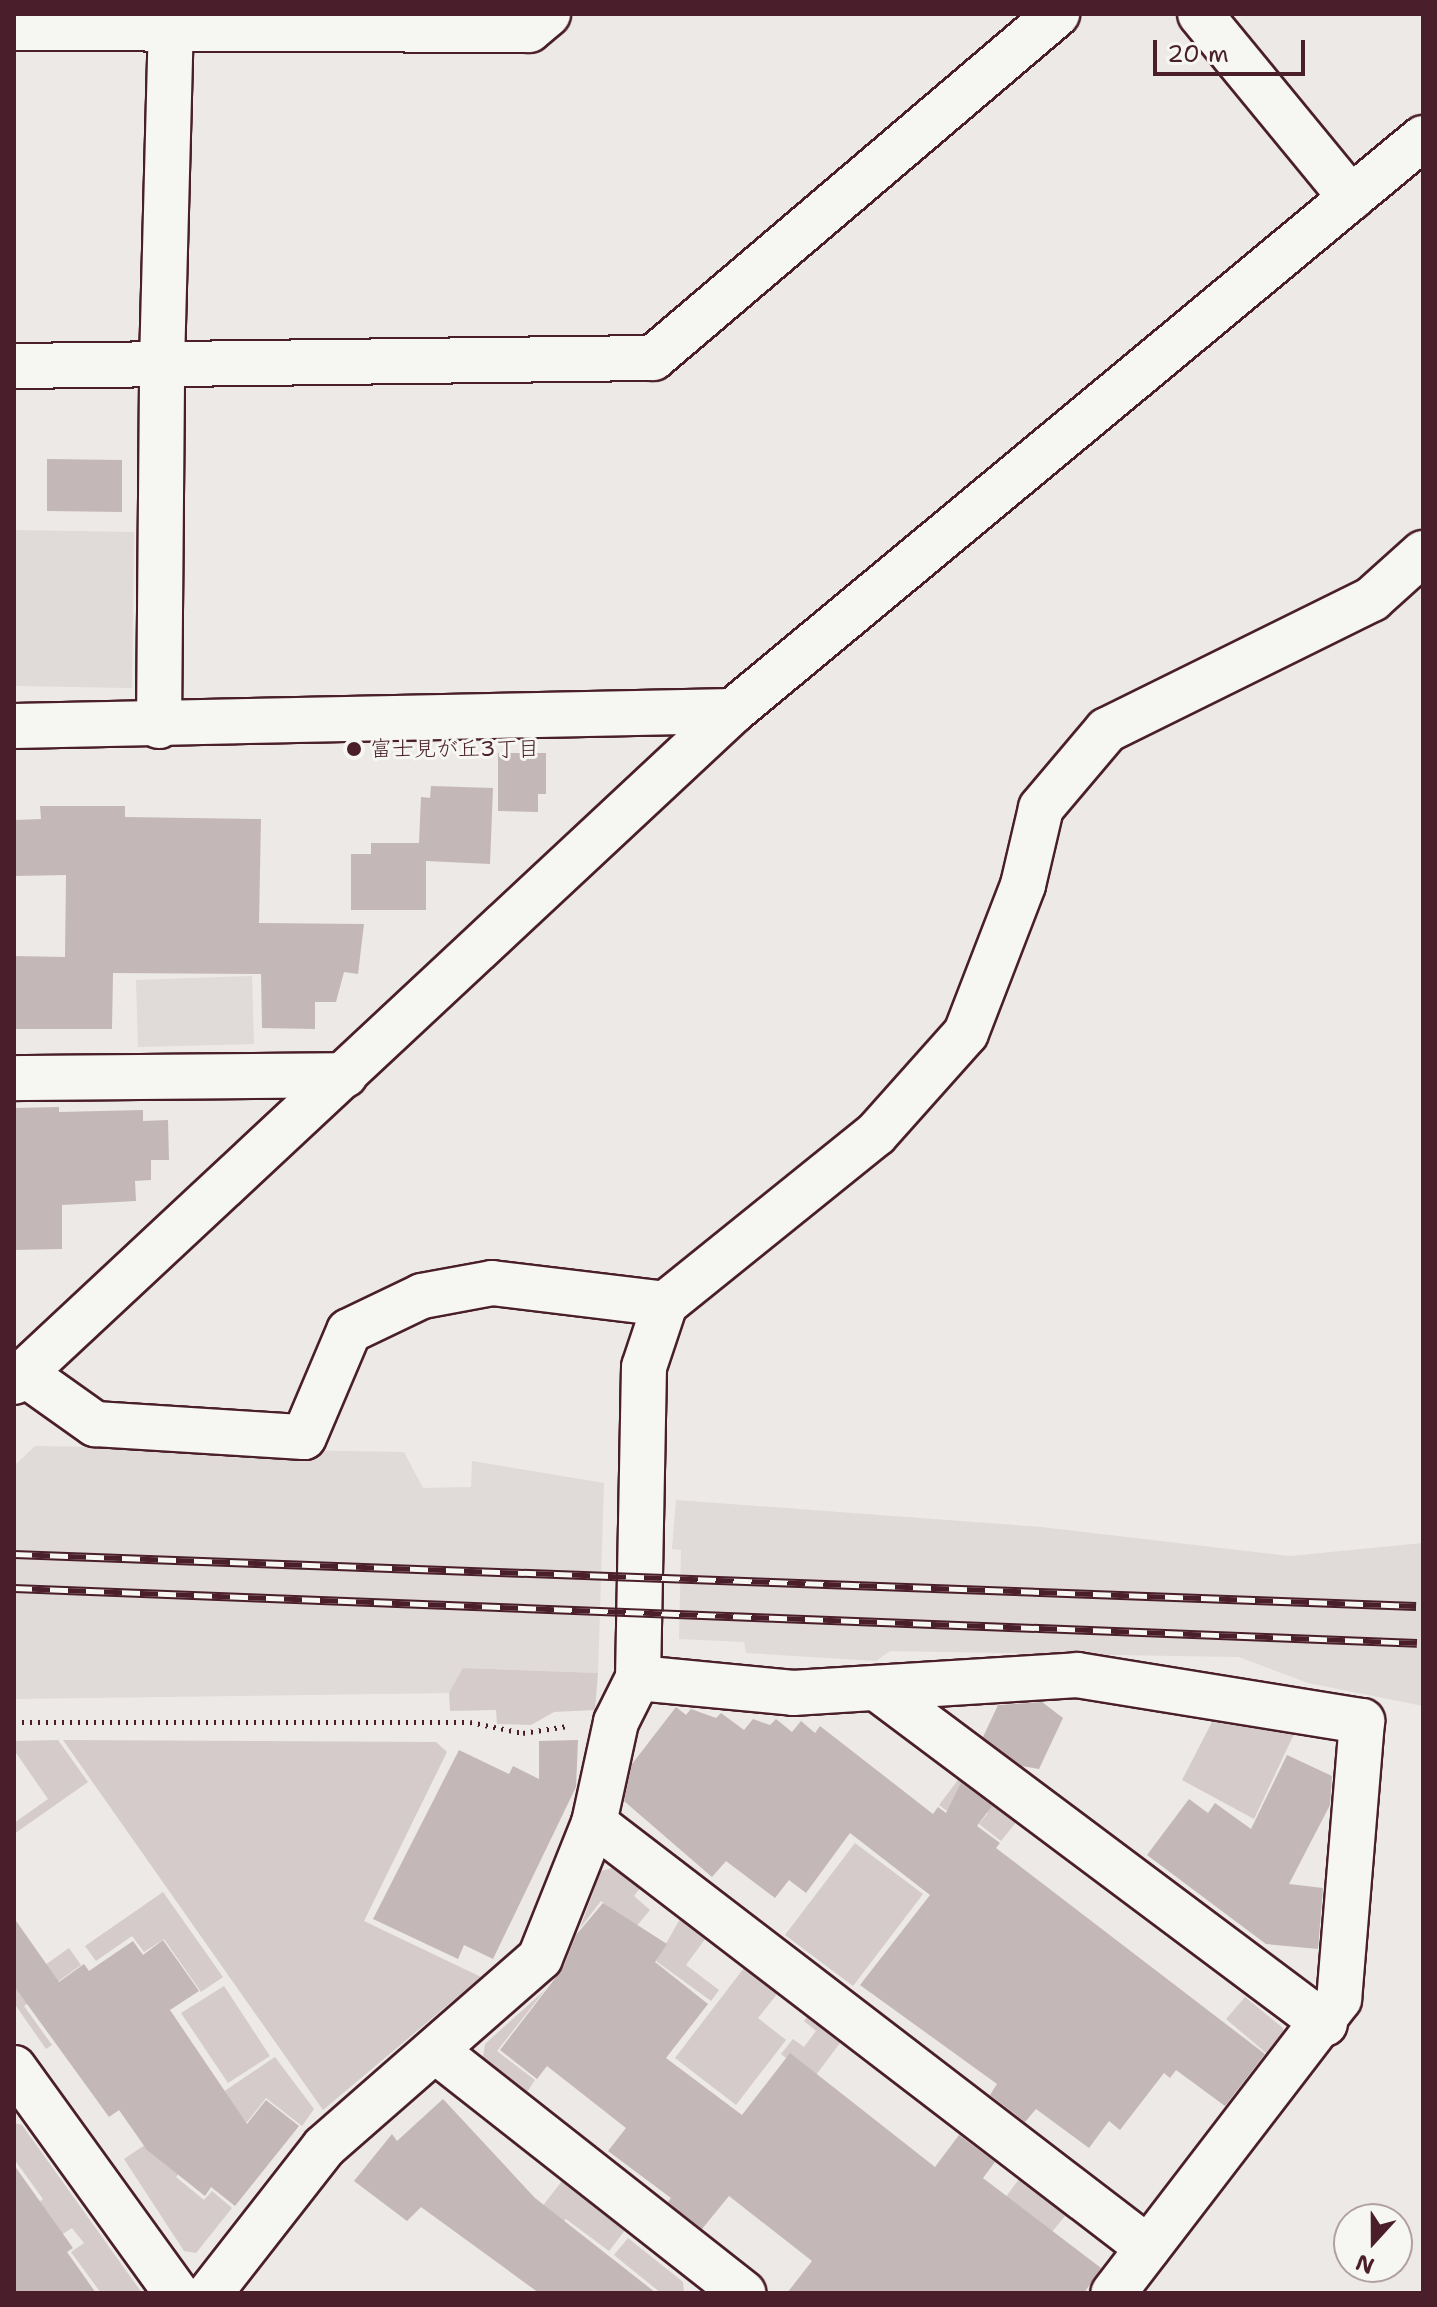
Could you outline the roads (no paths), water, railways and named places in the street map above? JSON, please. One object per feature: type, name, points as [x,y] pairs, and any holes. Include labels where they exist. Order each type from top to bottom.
[{"type":"street","points":[[14,28],[175,20],[529,30],[548,14]]},
{"type":"street","points":[[14,366],[653,358],[1057,14]]},
{"type":"street","points":[[1200,14],[1351,198]]},
{"type":"street","points":[[159,726],[162,364],[175,20]]},
{"type":"street","points":[[665,1304],[492,1283],[422,1296],[349,1331],[304,1437],[95,1424],[20,1379],[733,711],[1423,138]]},
{"type":"street","points":[[210,2293],[324,2147],[437,2052],[540,1958],[594,1823],[616,1722],[638,1678],[644,1367],[665,1304],[876,1134],[966,1033],[1023,885],[1041,808],[1107,730],[1372,599],[1423,553]]},
{"type":"street","points":[[14,726],[159,726],[733,711]]},
{"type":"street","points":[[14,1078],[345,1075]]},
{"type":"street","points":[[638,1678],[793,1693],[879,1690],[1077,1675],[1362,1721],[1339,1999],[1325,2024],[1113,2293]]},
{"type":"street","points":[[879,1690],[1325,2024]]},
{"type":"street","points":[[594,1823],[1148,2248]]},
{"type":"street","points":[[437,2052],[727,2289]]},
{"type":"street","points":[[17,2079],[176,2293]]},
{"type":"railway","points":[[14,1554],[1416,1606]]},
{"type":"railway","points":[[14,1588],[1417,1643]]},
{"type":"place","name":"富士見が丘3丁目","points":[[354,749]]}]
